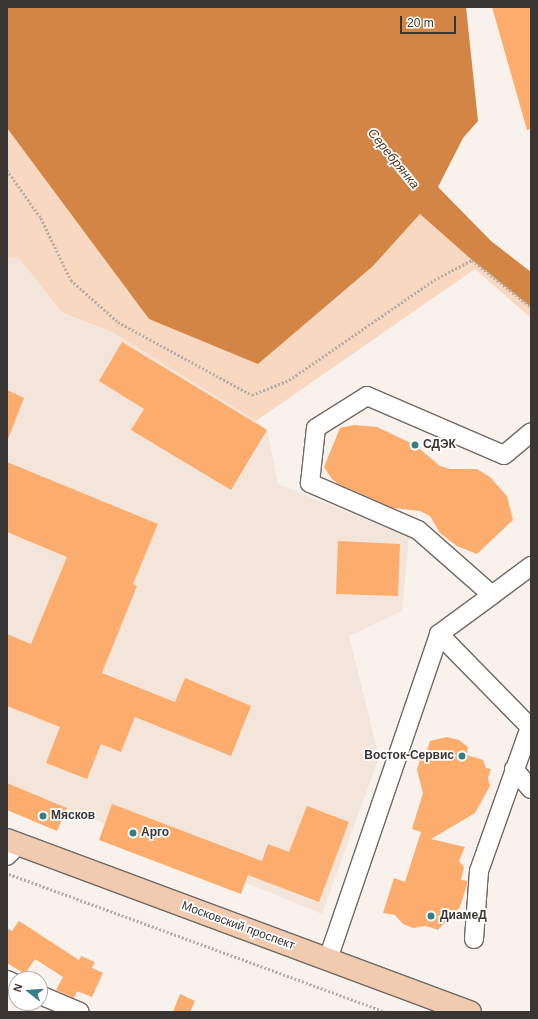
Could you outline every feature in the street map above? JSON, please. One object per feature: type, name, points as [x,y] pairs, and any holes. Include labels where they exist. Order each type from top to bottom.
[{"type":"main road","name":"Московский проспект","points":[[11,847],[328,959],[470,1012]]},
{"type":"street","points":[[492,595],[418,530],[310,484],[316,428],[367,396],[504,455],[531,432]]},
{"type":"street","points":[[328,959],[439,634],[531,566]]},
{"type":"street","points":[[439,634],[530,725],[479,870],[474,939]]},
{"type":"street","points":[[514,769],[531,790]]},
{"type":"street","points":[[48,998],[80,1012]]},
{"type":"path","points":[[7,170],[41,218],[71,280],[118,322],[252,395],[289,380],[434,280],[472,260],[531,307]]},
{"type":"path","points":[[7,874],[386,1012]]},
{"type":"shaded area","points":[[7,128],[149,319],[373,266],[420,214],[472,260],[531,307],[531,318],[475,269],[256,421],[112,332],[62,313],[19,258],[7,257]]},
{"type":"shaded area","points":[[7,257],[19,257],[62,314],[112,332],[256,421],[267,430],[278,484],[409,537],[402,611],[349,636],[379,757],[322,914],[7,783]]},
{"type":"water","name":"Серебрянка","points":[[7,7],[466,7],[478,121],[463,138],[438,187],[491,241],[531,272],[531,307],[472,260],[420,214],[373,266],[258,364],[149,319],[7,128]]},
{"type":"building","points":[[492,7],[531,7],[531,129],[527,130]]},
{"type":"building","points":[[122,342],[267,430],[231,490],[131,430],[144,409],[99,381]]},
{"type":"building","points":[[7,390],[24,398],[8,439],[7,439]]},
{"type":"building","points":[[354,425],[377,427],[415,445],[440,466],[450,469],[477,469],[490,477],[507,496],[513,520],[477,554],[457,546],[440,533],[430,516],[420,511],[393,508],[338,484],[332,479],[324,467],[340,428]]},
{"type":"building","points":[[7,462],[158,524],[133,584],[137,586],[102,673],[175,702],[185,678],[251,706],[231,756],[135,717],[121,752],[101,744],[87,779],[46,763],[60,727],[7,706],[7,634],[31,644],[67,557],[7,532]]},
{"type":"building","points":[[338,541],[400,544],[398,596],[336,594]]},
{"type":"building","points":[[447,737],[459,740],[468,747],[467,755],[483,760],[486,768],[491,769],[488,778],[490,786],[475,813],[431,839],[465,847],[459,861],[464,867],[461,880],[468,881],[460,907],[438,930],[426,926],[413,928],[403,924],[395,915],[383,913],[394,878],[405,882],[421,832],[412,829],[423,793],[417,770],[421,756],[426,753],[430,741]]},
{"type":"building","points":[[7,783],[67,808],[57,831],[7,810]]},
{"type":"building","points":[[112,804],[262,861],[268,844],[289,852],[307,806],[349,822],[319,902],[248,875],[241,894],[99,840]]},
{"type":"building","points":[[19,921],[79,960],[81,956],[95,962],[92,968],[103,973],[92,997],[77,991],[74,998],[56,990],[63,977],[35,959],[27,971],[20,971],[7,963],[7,928],[12,931]]},
{"type":"building","points":[[180,994],[195,1001],[190,1012],[173,1012]]},
{"type":"place","name":"СДЭК","points":[[415,445]]},
{"type":"place","name":"Восток-Сервис","points":[[462,756]]},
{"type":"place","name":"Мясков","points":[[43,816]]},
{"type":"place","name":"Арго","points":[[133,833]]},
{"type":"place","name":"ДиамеД","points":[[431,916]]}]
